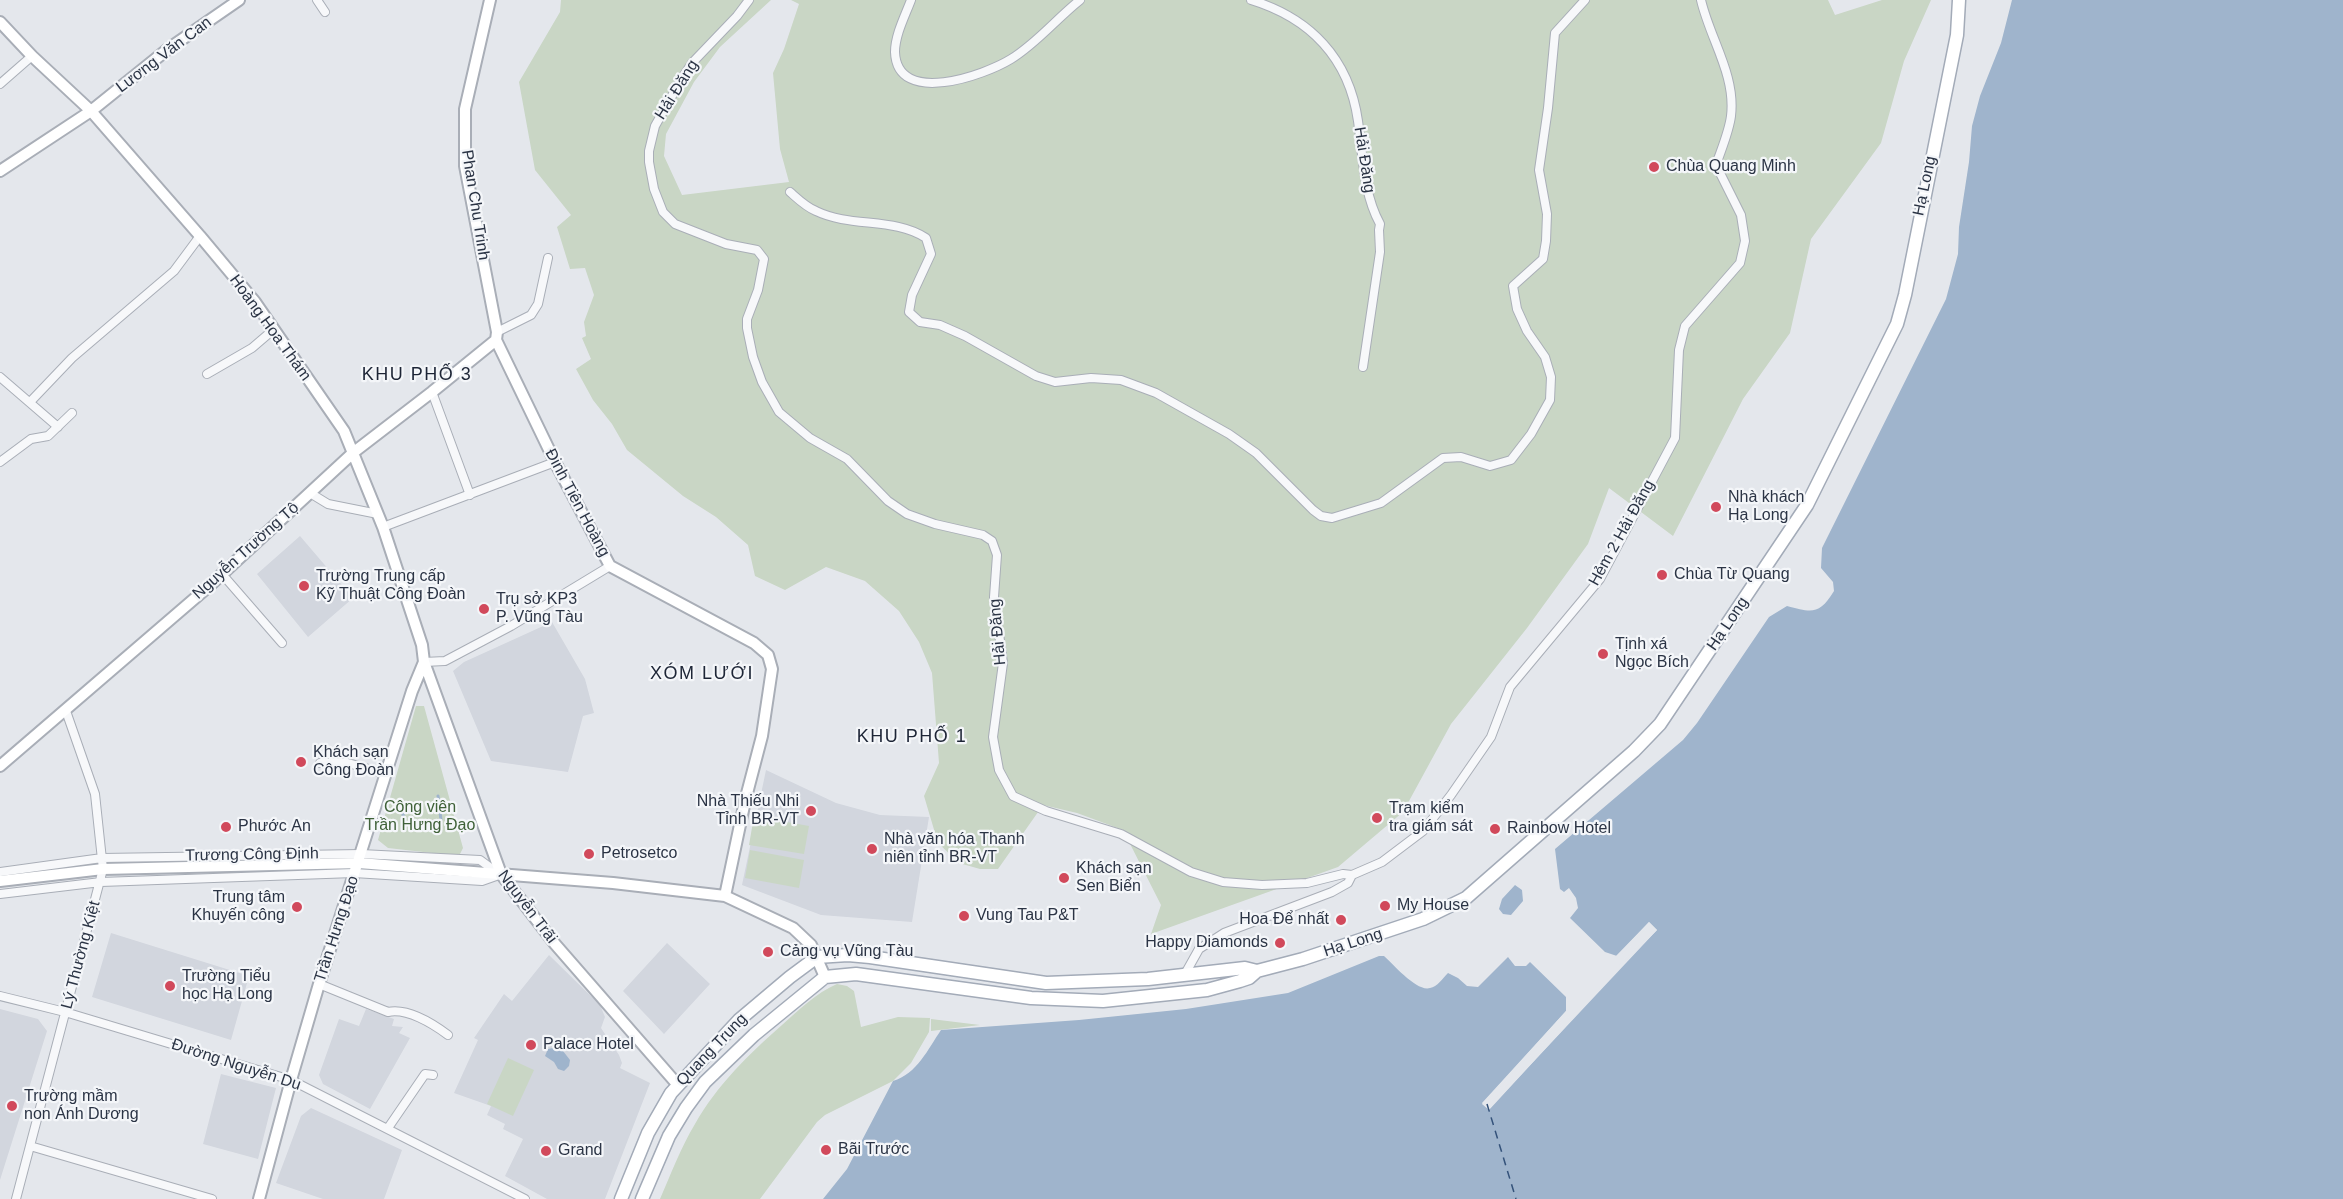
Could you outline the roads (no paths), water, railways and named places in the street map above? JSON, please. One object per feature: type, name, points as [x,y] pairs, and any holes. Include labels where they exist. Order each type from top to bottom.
[{"type":"main road","name":"Lương Văn Can","points":[[0,171],[91,111],[168,49],[239,0]]},
{"type":"main road","name":"Phan Chu Trinh","points":[[490,0],[465,109],[465,166],[496,336]]},
{"type":"main road","name":"Hạ Long","points":[[825,977],[856,974],[1047,999],[1103,1001],[1207,990],[1249,978],[1257,971],[1303,959],[1391,930],[1446,909],[1466,898],[1634,751],[1660,723],[1807,505],[1897,324],[1905,295],[1956,34],[1959,0]]},
{"type":"main road","name":"Hoàng Hoa Thám","points":[[0,22],[32,56],[91,111],[200,236],[255,302],[344,431],[378,514],[422,645],[424,662]]},
{"type":"main road","name":"Nguyễn Trường Tộ","points":[[0,766],[222,574],[354,452],[432,392],[496,336]]},
{"type":"main road","name":"Đinh Tiên Hoàng","points":[[496,336],[555,462],[610,566],[754,643],[768,655],[772,669],[762,736],[745,801],[725,896]]},
{"type":"main road","name":"Trần Hưng Đạo","points":[[259,1199],[320,984],[412,691],[424,662]]},
{"type":"main road","name":"Nguyễn Trãi","points":[[424,662],[501,874],[555,944],[677,1084]]},
{"type":"main road","name":"Trương Công Định","points":[[2,876],[102,863],[358,863],[613,883],[725,896],[793,928],[811,945],[825,977]]},
{"type":"main road","name":"Hạ Long","points":[[817,957],[848,955],[870,957],[1046,983],[1149,979],[1245,968],[1257,971]]},
{"type":"main road","name":"Quang Trung","points":[[621,1199],[652,1126],[677,1084],[739,1020],[790,976],[817,957]]},
{"type":"main road","points":[[1185,974],[1186,992]]},
{"type":"main road","name":"Quang Trung","points":[[642,1199],[673,1128],[705,1082],[754,1035],[825,977]]},
{"type":"main road","points":[[1046,983],[1047,999]]},
{"type":"street","points":[[317,0],[325,12]]},
{"type":"street","name":"Hải Đăng","points":[[749,0],[737,16],[692,63],[655,126],[649,151],[654,189],[663,212],[675,224],[726,244],[757,250],[764,259],[759,290],[747,319],[747,327],[753,357],[762,382],[785,419],[810,438],[848,459],[888,501],[907,514],[935,524],[984,535],[992,541],[997,555],[994,597],[1003,663],[993,737],[999,770],[1009,792],[1046,811],[1120,834],[1191,872],[1223,882],[1262,885],[1307,884],[1343,874],[1352,875]]},
{"type":"street","points":[[911,0],[898,34],[895,55],[903,73],[922,84],[932,85],[1004,63],[1033,44],[1080,0]]},
{"type":"street","name":"Hải Đăng","points":[[1251,0],[1286,13],[1307,27],[1329,51],[1354,99],[1366,183],[1374,213],[1380,224],[1380,252],[1363,367]]},
{"type":"street","points":[[790,192],[818,212],[861,222],[912,228],[926,238],[930,254],[912,295],[909,312],[920,322],[940,325],[965,336],[1018,367],[1055,382],[1091,378],[1121,380],[1156,393],[1229,434],[1256,453],[1321,516],[1332,518],[1344,516],[1382,503],[1443,458],[1461,457],[1490,466],[1511,460],[1532,434],[1550,400],[1551,377],[1545,357],[1527,331],[1517,309],[1513,286],[1543,259],[1547,214],[1539,170],[1555,33],[1585,0]]},
{"type":"street","name":"Hẻm 2 Hải Đăng","points":[[1352,875],[1382,862],[1423,831],[1451,795],[1491,736],[1510,687],[1600,579],[1675,438],[1679,350],[1685,326],[1740,263],[1745,241],[1741,215],[1716,165],[1731,117],[1730,88],[1725,66],[1705,18],[1701,0]]},
{"type":"street","points":[[0,84],[32,56]]},
{"type":"street","points":[[31,401],[72,358],[174,270],[200,236]]},
{"type":"street","points":[[496,336],[531,315],[538,304],[548,258]]},
{"type":"street","points":[[207,374],[252,348],[273,330]]},
{"type":"street","points":[[0,377],[31,401],[58,427]]},
{"type":"street","points":[[432,392],[470,495]]},
{"type":"street","points":[[0,462],[31,439],[48,436],[72,413]]},
{"type":"street","points":[[382,527],[555,462]]},
{"type":"street","points":[[310,493],[328,504],[378,514]]},
{"type":"street","points":[[424,662],[445,661],[511,626],[610,566]]},
{"type":"street","points":[[222,574],[282,643]]},
{"type":"street","name":"Lý Thường Kiệt","points":[[16,1199],[101,882],[102,863],[95,794],[66,711]]},
{"type":"street","points":[[320,763],[348,763],[386,774]]},
{"type":"street","points":[[202,862],[208,878]]},
{"type":"street","name":"Trương Công Định","points":[[3,893],[101,882],[208,878],[358,863]]},
{"type":"street","points":[[1185,974],[1199,949],[1224,933],[1332,892],[1348,883],[1352,875]]},
{"type":"street","points":[[2,876],[3,893]]},
{"type":"street","points":[[320,984],[388,1012],[398,1010],[448,1035]]},
{"type":"street","name":"Đường Nguyễn Du","points":[[0,996],[65,1012],[291,1080],[525,1199]]},
{"type":"street","points":[[388,1128],[425,1074],[433,1075]]},
{"type":"street","points":[[30,1146],[212,1199]]},
{"type":"water","points":[[2012,0],[2343,0],[2343,1199],[823,1199],[847,1169],[893,1081],[909,1073],[915,1067],[941,1030],[1079,1020],[1186,1009],[1288,993],[1379,956],[1384,956],[1412,982],[1425,988],[1435,986],[1448,973],[1467,986],[1478,987],[1508,957],[1515,966],[1526,966],[1530,962],[1566,997],[1566,1011],[1482,1103],[1489,1109],[1657,930],[1649,922],[1617,956],[1605,952],[1570,918],[1578,908],[1576,898],[1569,888],[1564,892],[1560,889],[1555,849],[1683,740],[1769,617],[1787,606],[1802,610],[1819,608],[1834,591],[1833,582],[1821,568],[1822,548],[1946,299],[1958,254],[1959,227],[1972,126],[1980,96],[2001,43]]},
{"type":"water","points":[[1515,885],[1522,890],[1523,901],[1511,915],[1503,914],[1499,909],[1502,899]]},
{"type":"water","points":[[548,1049],[563,1051],[570,1060],[569,1066],[564,1071],[558,1069],[554,1062],[545,1056]]},
{"type":"waterway","points":[[438,796],[441,820]]},
{"type":"waterway","points":[[402,802],[404,824]]},
{"type":"place","name":"Chùa Quang Minh","points":[[1654,167]]},
{"type":"place","name":"Nhà khách Hạ Long","points":[[1716,507]]},
{"type":"place","name":"Chùa Từ Quang","points":[[1662,575]]},
{"type":"place","name":"Trường Trung cấp Kỹ Thuật Công Đoàn","points":[[304,586]]},
{"type":"place","name":"Trụ sở KP3 P. Vũng Tàu","points":[[484,609]]},
{"type":"place","name":"Tịnh xá Ngọc Bích","points":[[1603,654]]},
{"type":"place","name":"Khách sạn Công Đoàn","points":[[301,762]]},
{"type":"place","name":"Nhà Thiếu Nhi Tỉnh BR-VT","points":[[811,811]]},
{"type":"place","name":"Trạm kiểm tra giám sát","points":[[1377,818]]},
{"type":"place","name":"Phước An","points":[[226,827]]},
{"type":"place","name":"Rainbow Hotel","points":[[1495,829]]},
{"type":"place","name":"Nhà văn hóa Thanh niên tỉnh BR-VT","points":[[872,849]]},
{"type":"place","name":"Petrosetco","points":[[589,854]]},
{"type":"place","name":"Khách sạn Sen Biển","points":[[1064,878]]},
{"type":"place","name":"My House","points":[[1385,906]]},
{"type":"place","name":"Trung tâm Khuyến công","points":[[297,907]]},
{"type":"place","name":"Vung Tau P&T","points":[[964,916]]},
{"type":"place","name":"Hoa Để nhất","points":[[1341,920]]},
{"type":"place","name":"Happy Diamonds","points":[[1280,943]]},
{"type":"place","name":"Cảng vụ Vũng Tàu","points":[[768,952]]},
{"type":"place","name":"Trường Tiểu học Hạ Long","points":[[170,986]]},
{"type":"place","name":"Palace Hotel","points":[[531,1045]]},
{"type":"place","name":"Trường mầm non Ánh Dương","points":[[12,1106]]},
{"type":"place","name":"Bãi Trước","points":[[826,1150]]},
{"type":"place","name":"Grand","points":[[546,1151]]},
{"type":"district","name":"KHU PHỐ 3","points":[[417,375]]},
{"type":"district","name":"XÓM LƯỚI","points":[[702,674]]},
{"type":"district","name":"KHU PHỐ 1","points":[[912,737]]},
{"type":"park label","name":"Công viên Trần Hưng Đạo","points":[[420,817]]}]
